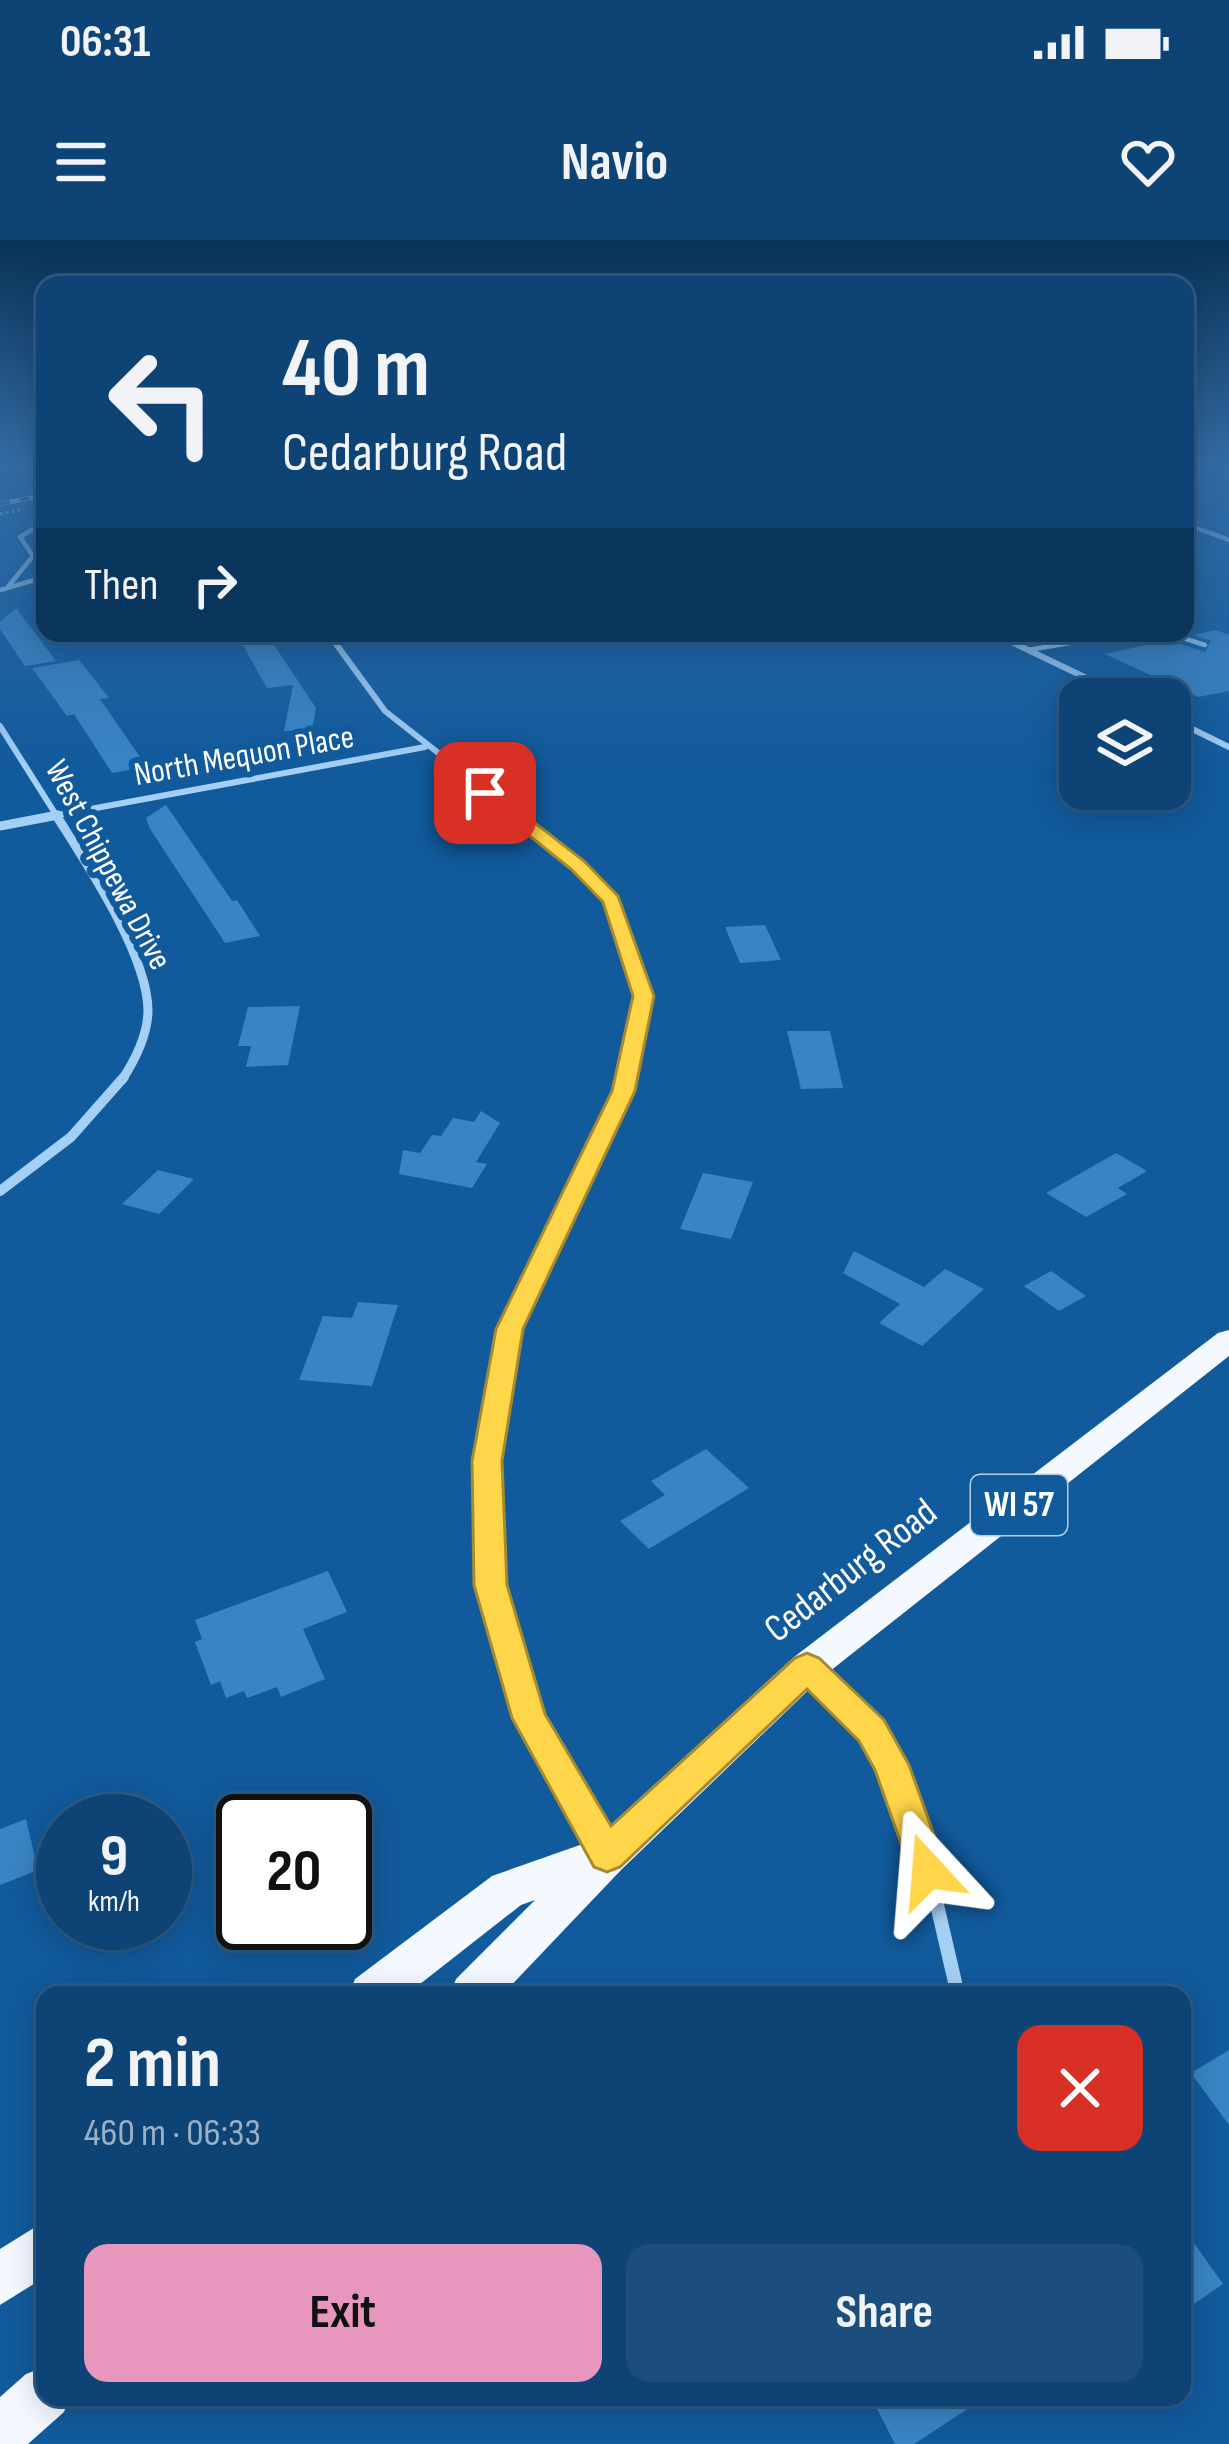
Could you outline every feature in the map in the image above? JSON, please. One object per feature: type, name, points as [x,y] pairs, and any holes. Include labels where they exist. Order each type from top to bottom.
[{"type":"main road","name":"Cedarburg Road","points":[[481,1986],[607,1855],[807,1668],[1229,1340]]},
{"type":"main road","name":"Cedarburg Road","points":[[382,1986],[507,1890],[607,1855]]},
{"type":"main road","points":[[0,2280],[36,2253]]},
{"type":"main road","points":[[0,2433],[36,2401]]},
{"type":"street","points":[[4,589],[24,566]]},
{"type":"street","points":[[4,589],[36,580]]},
{"type":"street","points":[[335,642],[385,711],[545,838],[611,900],[644,996],[623,1091],[509,1329],[487,1461],[490,1585],[529,1718],[607,1855]]},
{"type":"street","points":[[1012,642],[1086,678]]},
{"type":"street","name":"West Chippewa Drive","points":[[0,726],[58,815],[141,974],[148,1010],[137,1051],[105,1105],[43,1161],[0,1191]]},
{"type":"street","points":[[1191,728],[1229,747]]},
{"type":"street","name":"North Mequon Place","points":[[0,826],[425,747]]},
{"type":"lane","points":[[1028,650],[1076,642]]},
{"type":"lane","points":[[1194,642],[1205,645]]},
{"type":"lane","points":[[807,1668],[872,1730],[891,1765],[940,1906],[956,1986]]},
{"type":"building","points":[[16,608],[36,634],[36,642],[42,642],[56,661],[25,666],[0,622]]},
{"type":"building","points":[[1216,630],[1229,635],[1229,691],[1198,697],[1191,694],[1191,678],[1157,678],[1105,654],[1159,642],[1205,652],[1211,641],[1194,635]]},
{"type":"building","points":[[241,642],[272,642],[316,708],[312,730],[284,731],[293,685],[267,688]]},
{"type":"building","points":[[79,660],[109,698],[100,699],[147,767],[112,773],[74,714],[67,716],[32,668]]},
{"type":"building","points":[[166,805],[260,936],[225,943],[150,829],[146,818]]},
{"type":"building","points":[[765,925],[781,960],[740,963],[725,927]]},
{"type":"building","points":[[300,1006],[288,1065],[246,1067],[251,1046],[238,1046],[248,1007]]},
{"type":"building","points":[[787,1031],[830,1031],[843,1088],[801,1089]]},
{"type":"building","points":[[481,1111],[500,1123],[476,1162],[487,1164],[472,1188],[399,1174],[403,1150],[420,1153],[432,1135],[441,1136],[453,1118],[474,1122]]},
{"type":"building","points":[[1116,1153],[1147,1171],[1118,1188],[1127,1194],[1086,1217],[1046,1193]]},
{"type":"building","points":[[158,1170],[194,1179],[159,1214],[122,1204]]},
{"type":"building","points":[[703,1173],[753,1182],[731,1239],[680,1229]]},
{"type":"building","points":[[854,1251],[924,1287],[945,1269],[984,1289],[922,1346],[879,1323],[900,1304],[843,1273]]},
{"type":"building","points":[[1051,1271],[1086,1296],[1059,1311],[1024,1286]]},
{"type":"building","points":[[358,1302],[398,1305],[372,1386],[299,1380],[323,1316],[352,1318]]},
{"type":"building","points":[[706,1449],[749,1488],[649,1549],[620,1521],[665,1495],[651,1481]]},
{"type":"building","points":[[328,1571],[347,1612],[303,1629],[325,1679],[281,1697],[277,1687],[247,1698],[244,1691],[226,1698],[220,1681],[211,1685],[195,1642],[202,1639],[195,1620]]},
{"type":"building","points":[[26,1819],[36,1871],[0,1885],[0,1829]]},
{"type":"building","points":[[1229,2050],[1229,2125],[1191,2073]]},
{"type":"building","points":[[1191,2239],[1223,2284],[1191,2306]]},
{"type":"building","points":[[876,2406],[972,2406],[914,2444],[895,2444]]},
{"type":"route","points":[[485,793],[578,865],[611,900],[644,996],[623,1091],[509,1329],[487,1461],[490,1585],[529,1718],[607,1855],[807,1668],[872,1730],[891,1765],[928,1871]]}]
